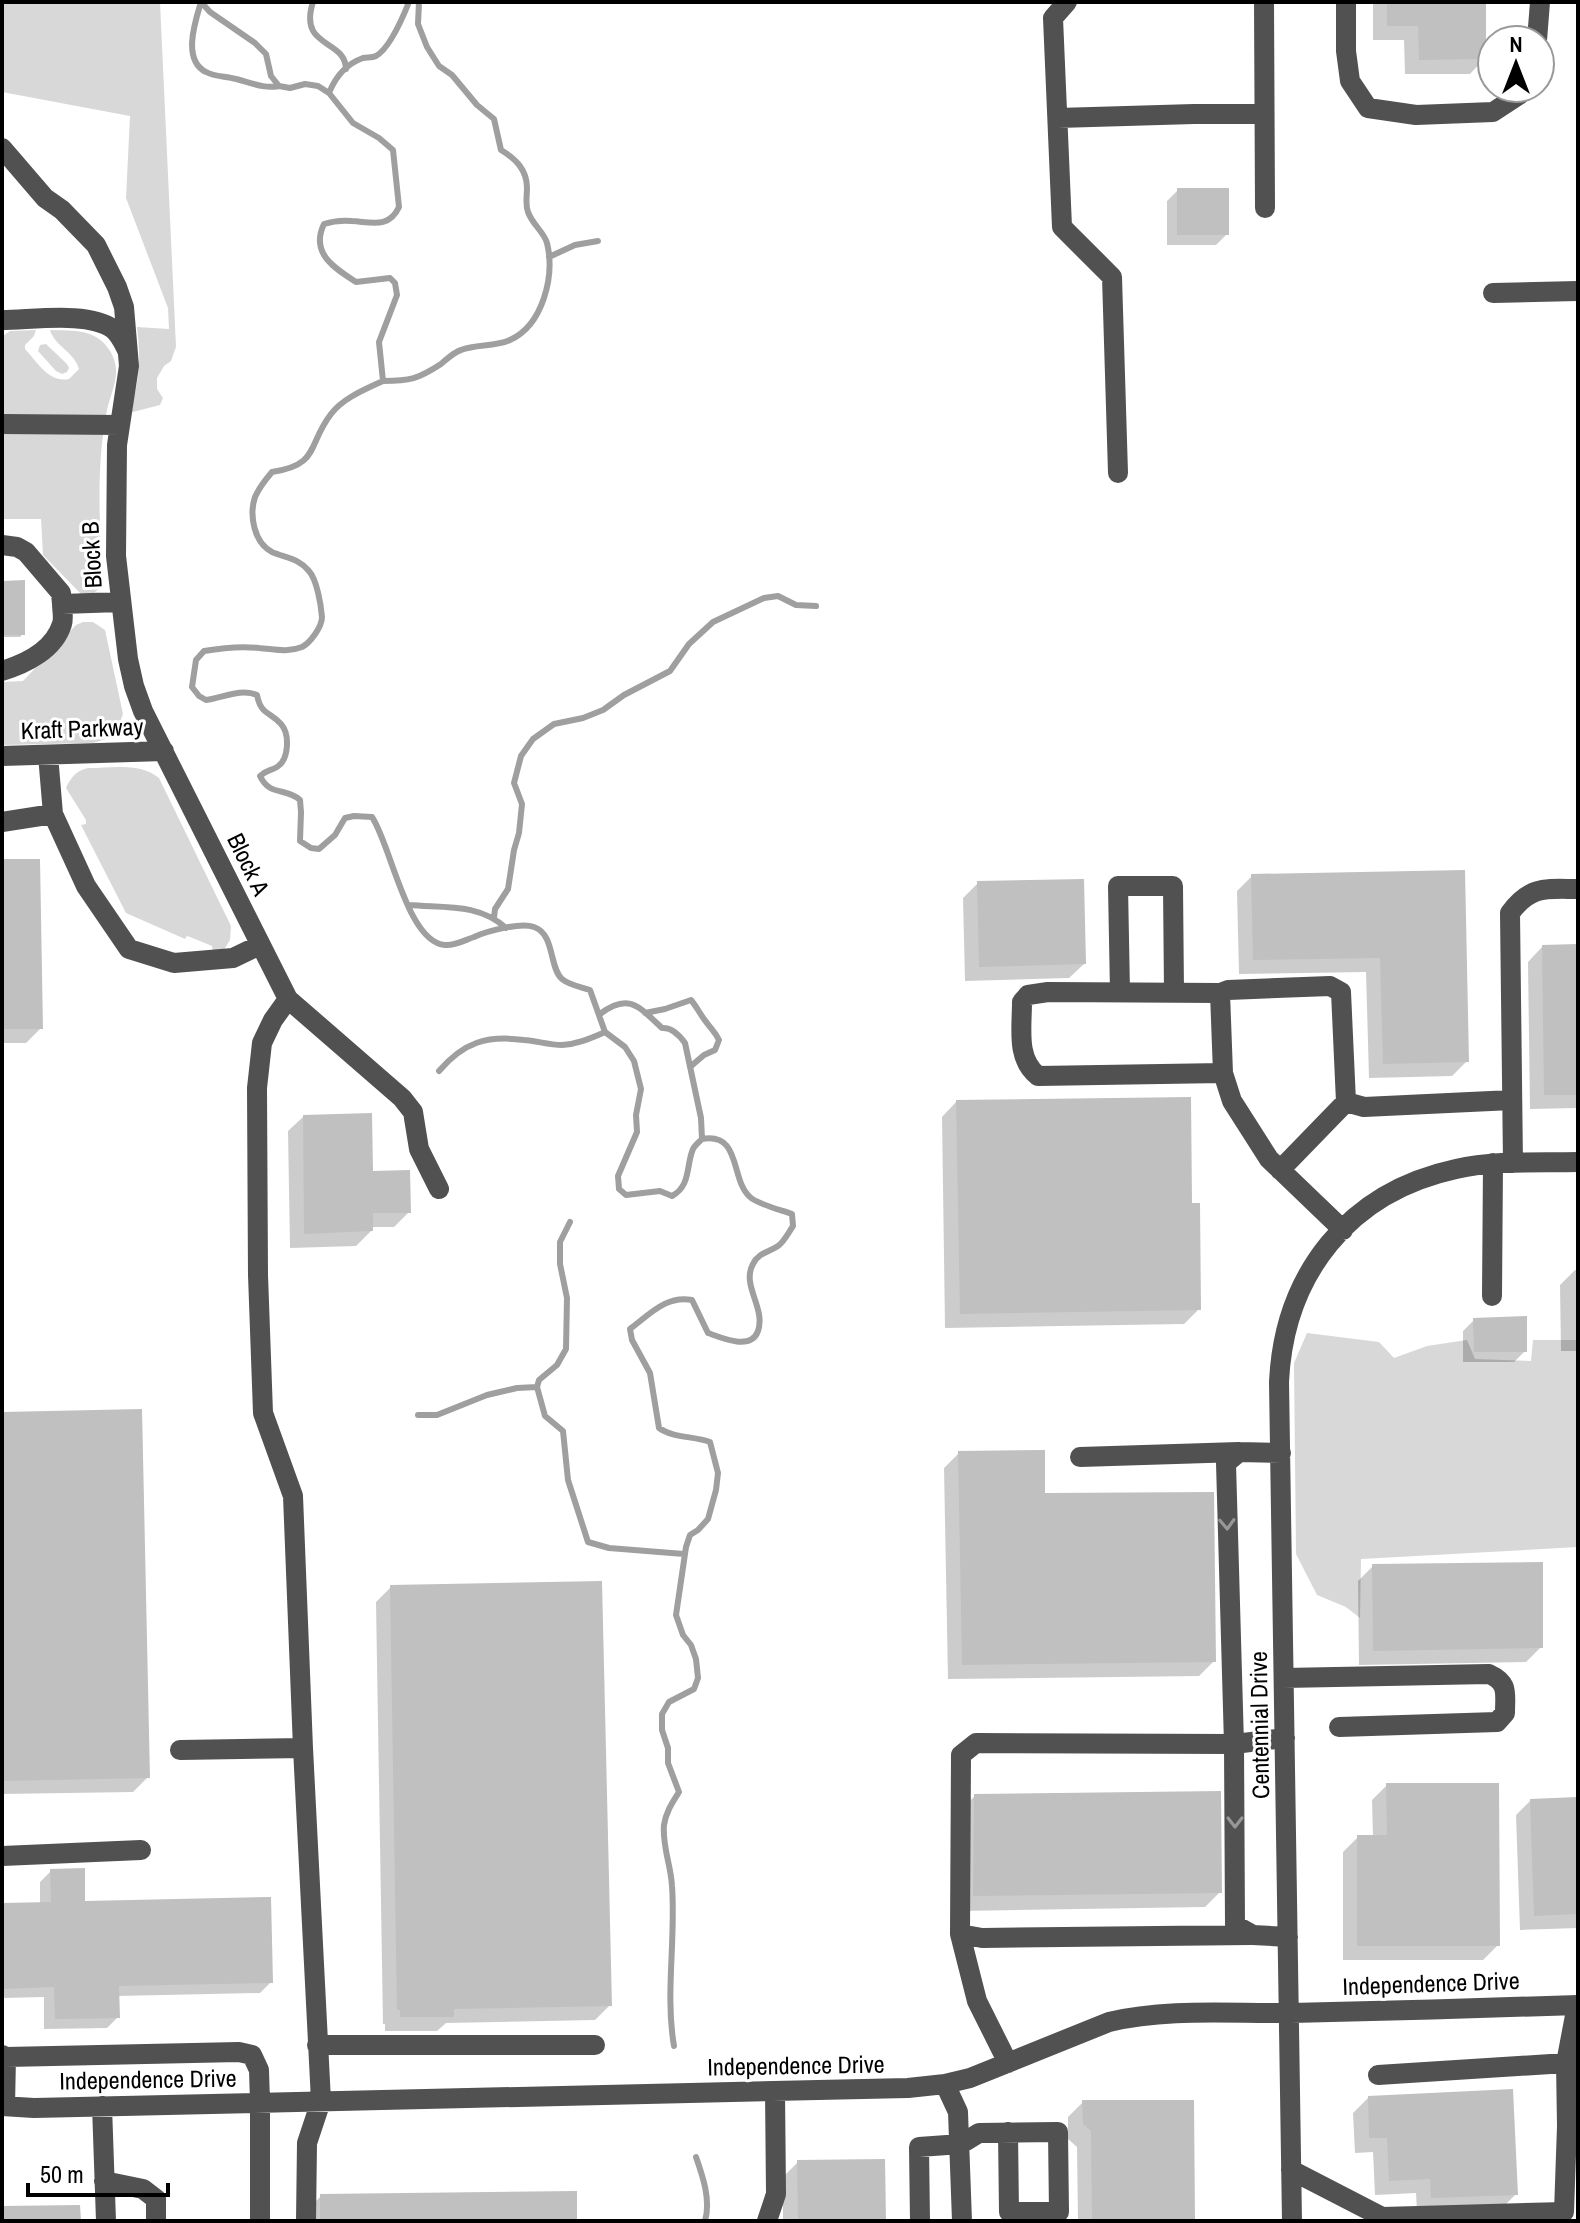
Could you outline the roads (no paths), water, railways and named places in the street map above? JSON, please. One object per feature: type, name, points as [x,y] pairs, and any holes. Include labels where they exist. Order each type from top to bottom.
[{"type":"street","points":[[1067,2],[1053,18],[1062,227],[1112,277],[1118,473]]},
{"type":"street","points":[[1264,2],[1265,208]]},
{"type":"street","points":[[1346,2],[1346,51],[1350,81],[1368,108],[1416,115],[1493,112],[1505,104]]},
{"type":"street","points":[[1538,24],[1540,2]]},
{"type":"street","points":[[1058,118],[1264,114]]},
{"type":"street","name":"Block B","points":[[2,148],[45,198],[62,210],[96,245],[124,307],[129,366],[120,425],[115,495],[120,602],[134,686],[164,751]]},
{"type":"street","points":[[1493,293],[1578,291]]},
{"type":"street","points":[[2,320],[86,319],[112,328],[127,350]]},
{"type":"street","points":[[2,424],[120,425]]},
{"type":"street","points":[[2,545],[26,552],[61,593],[62,604],[62,625],[49,643],[33,658],[2,671]]},
{"type":"street","points":[[62,604],[120,602]]},
{"type":"street","name":"Kraft Parkway","points":[[2,756],[164,751]]},
{"type":"street","name":"Block A","points":[[164,751],[288,999]]},
{"type":"street","points":[[48,755],[53,814],[86,886],[129,949],[174,963],[233,958],[260,945]]},
{"type":"street","points":[[2,822],[53,814]]},
{"type":"street","points":[[1120,992],[1118,886],[1173,886],[1174,992]]},
{"type":"street","points":[[1492,1296],[1503,1163],[1512,1100],[1510,913],[1520,900],[1538,889],[1578,889]]},
{"type":"street","points":[[1223,1073],[1038,1076],[1023,1058],[1022,1002],[1028,995],[1048,992],[1220,993],[1228,990],[1330,986],[1341,992],[1346,1102],[1280,1170]]},
{"type":"street","points":[[1220,993],[1223,1073],[1232,1101],[1269,1159],[1337,1235]]},
{"type":"street","points":[[306,2221],[307,2143],[321,2101],[293,1496],[263,1413],[258,1275],[257,1088],[262,1043],[288,999],[402,1098],[413,1112],[419,1149],[439,1189]]},
{"type":"street","points":[[1346,1102],[1364,1107],[1512,1100]]},
{"type":"street","name":"Centennial Drive","points":[[1292,2221],[1280,1372],[1288,1319],[1316,1260],[1337,1235],[1376,1201],[1416,1180],[1458,1168],[1503,1163],[1578,1162]]},
{"type":"street","points":[[1239,1452],[1226,1463],[1234,1744],[1235,1925],[1253,1935]]},
{"type":"street","points":[[1080,1457],[1281,1453]]},
{"type":"street","points":[[1284,1678],[1489,1674],[1500,1679],[1505,1688],[1505,1713],[1497,1722],[1339,1727]]},
{"type":"street","points":[[1008,2063],[977,2001],[960,1934],[961,1755],[976,1743],[1234,1744],[1285,1738]]},
{"type":"street","points":[[180,1750],[303,1748]]},
{"type":"street","points":[[2,1856],[141,1850]]},
{"type":"street","points":[[960,1934],[982,1938],[1288,1937]]},
{"type":"street","points":[[1291,2170],[1382,2219],[1531,2217],[1564,2212],[1566,2063],[1578,2005]]},
{"type":"street","name":"Independence Drive","points":[[4,2106],[908,2088],[970,2078],[1109,2022],[1154,2014],[1578,2005]]},
{"type":"street","points":[[317,2045],[595,2045]]},
{"type":"street","points":[[4,2106],[4,2056],[239,2052],[252,2055],[259,2070],[260,2221]]},
{"type":"street","points":[[1378,2075],[1566,2063]]},
{"type":"street","points":[[945,2084],[958,2112],[962,2221]]},
{"type":"street","points":[[767,2221],[776,2194],[775,2091]]},
{"type":"street","points":[[102,2106],[106,2221]]},
{"type":"street","points":[[920,2221],[919,2147],[961,2144],[979,2133],[1008,2132],[1058,2132],[1059,2212],[1009,2212],[1008,2132]]},
{"type":"street","points":[[104,2181],[143,2189],[156,2199],[156,2221]]},
{"type":"waterway","points":[[201,2],[266,54],[271,76],[279,86],[318,86],[329,93],[353,123],[393,150],[399,207],[385,221],[331,222],[324,224],[320,234],[326,259],[348,277],[356,282],[390,278],[395,283],[397,295],[379,342],[383,381],[355,394],[336,408],[305,459],[287,469],[272,472],[258,490],[253,504],[254,528],[261,542],[272,552],[301,563],[312,575],[321,606],[320,625],[308,642],[296,649],[239,647],[204,651],[196,660],[192,687],[206,700],[238,693],[257,695],[263,710],[284,728],[287,740],[281,764],[260,776],[268,787],[300,800],[300,841],[319,849],[335,835],[345,818],[372,817],[410,911],[432,940],[452,945],[495,930],[528,926],[541,931],[549,944],[558,974],[568,983],[590,990],[605,1032],[625,1047],[634,1061],[641,1089],[636,1115],[637,1132],[618,1176],[619,1189],[626,1195],[660,1191],[672,1196],[685,1181],[695,1146],[702,1139],[715,1139],[724,1143],[729,1150],[744,1189],[753,1200],[792,1214],[793,1226],[784,1239],[758,1257],[750,1272],[760,1322],[754,1337],[743,1342],[708,1333],[692,1300],[683,1299],[658,1307],[630,1329],[632,1340],[650,1373],[659,1428],[671,1434],[710,1442],[718,1473],[708,1519],[690,1535],[686,1547],[676,1615],[696,1659],[698,1678],[694,1689],[669,1702],[662,1714],[668,1763],[679,1792],[664,1825],[672,1886],[670,2007],[674,2046]]},
{"type":"waterway","points":[[201,2],[192,40],[194,59],[199,66],[213,75],[263,86],[279,86]]},
{"type":"waterway","points":[[313,2],[310,17],[312,28],[344,59],[346,69]]},
{"type":"waterway","points":[[329,93],[346,68],[381,52],[396,32],[409,2]]},
{"type":"waterway","points":[[383,381],[414,378],[458,351],[510,340],[531,323],[548,284],[547,243],[527,209],[523,170],[501,150],[494,119],[477,105],[452,75],[439,66],[427,47],[418,24],[419,2]]},
{"type":"waterway","points":[[549,257],[575,245],[598,241]]},
{"type":"waterway","points":[[494,918],[495,909],[508,889],[519,833],[522,804],[514,783],[521,756],[533,739],[554,724],[603,710],[670,671],[689,644],[713,622],[764,598],[778,596],[796,605],[816,606]]},
{"type":"waterway","points":[[409,905],[473,911],[496,920],[506,928]]},
{"type":"waterway","points":[[645,1013],[691,1000],[719,1040],[715,1050],[690,1067]]},
{"type":"waterway","points":[[600,1014],[619,1004],[633,1005],[683,1040],[701,1118],[702,1139]]},
{"type":"waterway","points":[[439,1071],[467,1047],[487,1040],[511,1039],[562,1045],[605,1032]]},
{"type":"waterway","points":[[570,1222],[560,1242],[560,1264],[567,1298],[566,1349],[557,1365],[539,1380],[537,1387],[545,1416],[563,1431],[568,1480],[588,1542],[609,1548],[684,1554]]},
{"type":"waterway","points":[[418,1415],[437,1415],[487,1395],[537,1387]]},
{"type":"waterway","points":[[696,2157],[707,2197],[705,2221]]}]
